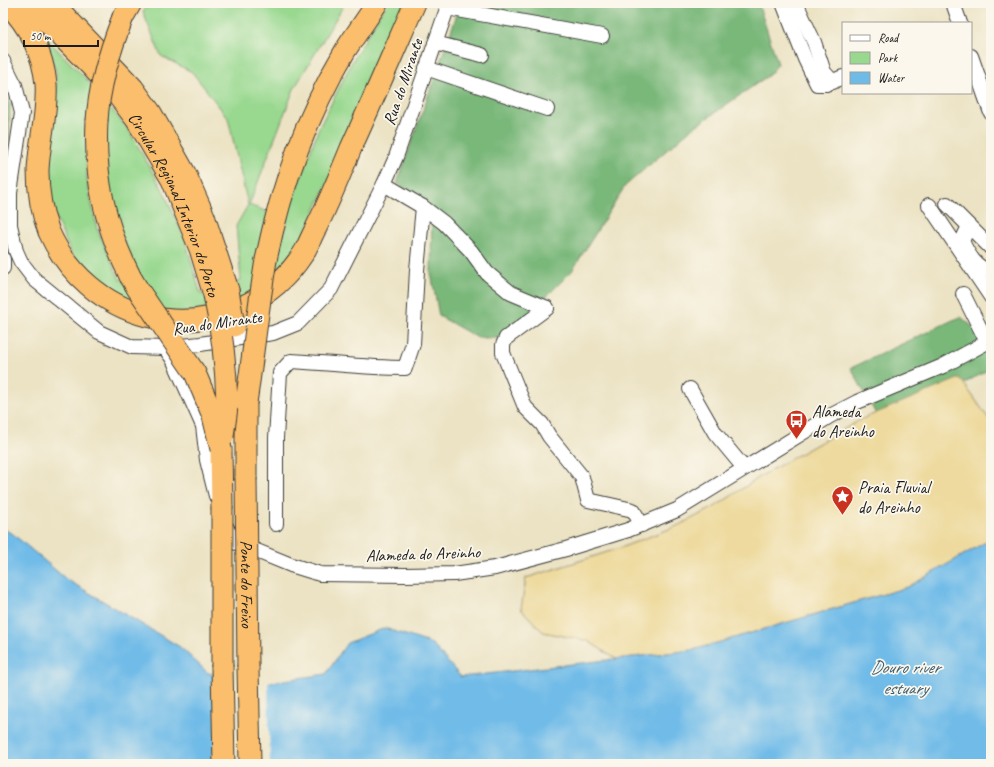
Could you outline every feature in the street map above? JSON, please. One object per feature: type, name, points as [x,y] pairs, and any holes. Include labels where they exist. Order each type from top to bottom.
[{"type":"highway","points":[[7,3],[28,29],[41,59],[46,83],[46,109],[38,171],[41,202],[49,232],[65,260],[93,290],[116,305],[134,313],[155,318],[179,321],[201,320],[228,313],[248,304],[274,287],[292,269],[304,253],[322,216],[415,3]]},
{"type":"highway","name":"Circular Regional Interior do Porto","points":[[25,3],[46,21],[91,66],[119,97],[136,119],[172,180],[200,249],[221,292],[221,331],[227,404],[221,449]]},
{"type":"highway","name":"Circular Regional Interior do Porto","points":[[50,3],[60,11],[133,88],[151,114],[186,175],[204,216],[246,404]]},
{"type":"highway","points":[[246,404],[254,353],[255,326],[266,260],[284,189],[302,140],[330,78],[346,50],[377,3]]},
{"type":"highway","points":[[127,10],[116,34],[99,99],[97,121],[98,176],[106,214],[120,256],[130,276],[195,373],[213,416],[221,449]]},
{"type":"highway","name":"Ponte do Freixo","points":[[246,404],[250,764]]},
{"type":"highway","name":"Ponte do Freixo","points":[[221,449],[224,764]]},
{"type":"street","points":[[783,3],[805,59],[817,84],[826,84],[838,80]]},
{"type":"street","points":[[796,3],[814,42],[824,72],[838,80]]},
{"type":"street","points":[[953,3],[960,22]]},
{"type":"street","points":[[448,5],[602,36]]},
{"type":"street","name":"Rua do Mirante","points":[[3,61],[15,85],[22,113],[8,171],[10,225],[16,251],[21,262],[34,279],[99,332],[132,347],[165,348],[200,344],[273,333],[298,323],[331,289],[396,157],[448,5]]},
{"type":"street","points":[[435,43],[482,55]]},
{"type":"street","points":[[972,59],[991,113]]},
{"type":"street","points":[[426,68],[547,108]]},
{"type":"street","points":[[384,184],[423,207],[444,223],[471,251],[487,273],[511,293],[547,308],[506,338],[503,345],[503,353],[525,407],[542,424],[549,436],[582,477],[588,500],[633,510],[642,525]]},
{"type":"street","points":[[947,204],[991,248]]},
{"type":"street","points":[[929,205],[991,297]]},
{"type":"street","points":[[276,524],[276,438],[280,373],[291,361],[376,368],[405,368],[413,344],[417,270],[423,207]]},
{"type":"street","points":[[970,226],[962,241],[968,254],[983,270],[991,271]]},
{"type":"street","points":[[3,259],[3,268]]},
{"type":"street","points":[[963,294],[989,341]]},
{"type":"street","name":"Alameda do Areinho","points":[[165,348],[173,359],[203,426],[213,489],[232,541],[291,565],[320,574],[454,574],[502,566],[566,549],[628,530],[677,510],[830,416],[857,402],[943,366],[989,341]]},
{"type":"street","points":[[690,389],[715,433],[744,468]]},
{"type":"green space","points":[[149,3],[345,3],[294,89],[249,205],[268,212],[256,258],[277,261],[290,207],[318,130],[352,62],[381,12],[389,3],[408,3],[302,240],[282,269],[246,300],[180,314],[132,305],[75,262],[53,212],[48,184],[49,158],[57,109],[56,71],[41,33],[86,79],[128,129],[164,192],[185,240],[201,295],[241,280],[236,226],[248,205],[228,118],[192,72],[161,56],[143,12]],"holes":[[[85,118],[105,137],[109,196],[120,234],[138,271],[120,280],[97,229],[87,181]]]},
{"type":"green space","points":[[461,3],[758,3],[778,64],[769,75],[690,130],[625,186],[572,271],[505,338],[478,338],[439,316],[431,273],[432,208],[397,183]]},
{"type":"green space","points":[[3,85],[10,105],[9,141],[3,154]]},
{"type":"green space","points":[[961,317],[973,327],[991,327],[991,368],[958,387],[877,416],[851,368]]},
{"type":"sand","name":"Praia Fluvial do Areinho","points":[[960,378],[991,422],[991,539],[908,587],[693,650],[616,659],[588,641],[543,632],[521,609],[526,578],[620,548],[677,526],[713,508],[766,473],[862,419]]},
{"type":"water","name":"Douro river estuary","points":[[3,529],[13,534],[66,579],[180,647],[208,673],[264,683],[326,674],[347,643],[385,628],[432,644],[461,677],[693,650],[908,587],[991,539],[991,764],[3,764]]},
{"type":"pier","points":[[217,673],[268,681],[270,764],[218,764]]},
{"type":"waterway","points":[[3,279],[8,271]]},
{"type":"place","name":"Alameda do Areinho","points":[[797,440]]},
{"type":"place","name":"Praia Fluvial do Areinho","points":[[843,516]]}]
